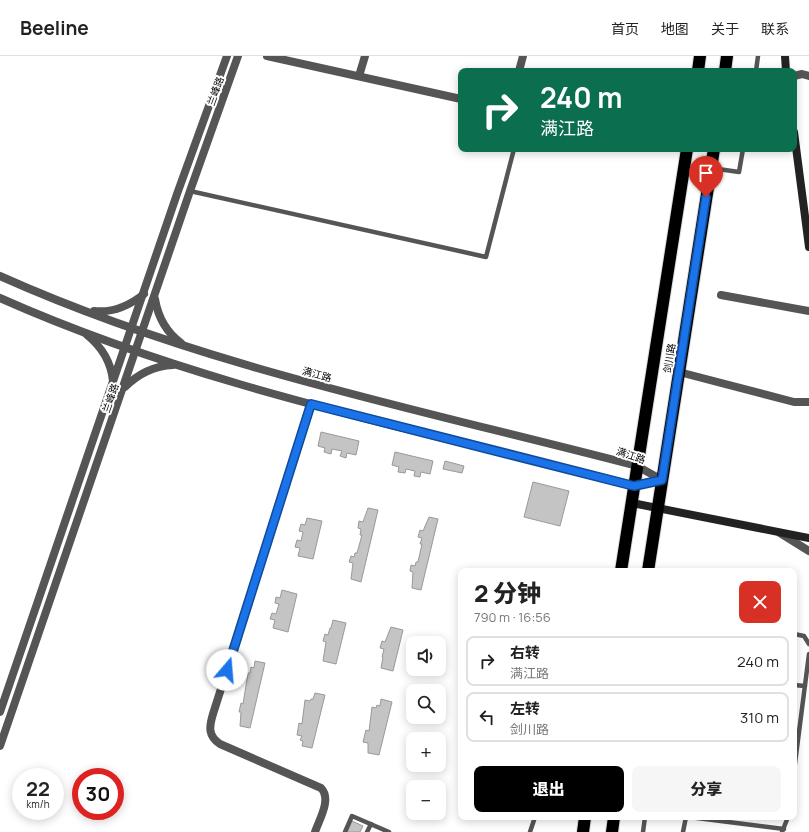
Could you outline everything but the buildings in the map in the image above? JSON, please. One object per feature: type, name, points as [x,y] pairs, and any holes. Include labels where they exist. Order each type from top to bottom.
[{"type":"highway","points":[[698,68],[700,56]]},
{"type":"highway","points":[[726,68],[728,56]]},
{"type":"highway","name":"剑川路","points":[[622,568],[686,152]]},
{"type":"highway","name":"剑川路","points":[[648,568],[714,152]]},
{"type":"highway","points":[[583,832],[585,820]]},
{"type":"highway","points":[[612,832],[614,820]]},
{"type":"street","name":"兰峰路","points":[[0,712],[226,56]]},
{"type":"street","name":"兰峰路","points":[[0,746],[137,351],[190,191],[238,56]]},
{"type":"street","points":[[267,56],[458,98]]},
{"type":"street","points":[[359,76],[365,56]]},
{"type":"street","points":[[520,68],[523,56]]},
{"type":"street","points":[[785,56],[786,68]]},
{"type":"street","points":[[797,75],[802,74],[809,76]]},
{"type":"street","points":[[797,151],[807,214],[809,248]]},
{"type":"street","name":"满江路","points":[[0,276],[82,309],[184,346],[308,382],[637,466],[662,480]]},
{"type":"street","points":[[82,309],[97,312],[113,310],[127,306],[144,294]]},
{"type":"street","points":[[721,295],[809,311]]},
{"type":"street","points":[[0,298],[137,351],[311,404],[634,486],[662,480]]},
{"type":"street","points":[[154,298],[158,314],[166,328],[184,346]]},
{"type":"street","points":[[73,327],[87,335],[100,347],[108,361],[114,384]]},
{"type":"street","points":[[124,388],[136,377],[150,370],[176,364]]},
{"type":"street","points":[[679,372],[794,402],[809,402]]},
{"type":"street","points":[[311,404],[213,714],[210,728],[212,737],[220,744],[321,788],[325,793],[326,799],[315,832]]},
{"type":"street","points":[[632,503],[809,538]]},
{"type":"street","points":[[780,533],[809,551]]},
{"type":"lane","points":[[756,68],[758,56]]},
{"type":"lane","points":[[190,191],[486,257],[513,152]]},
{"type":"lane","points":[[711,168],[739,172],[742,152]]},
{"type":"lane","points":[[797,635],[804,636],[809,644]]},
{"type":"lane","points":[[797,730],[809,654]]},
{"type":"lane","points":[[797,685],[805,686]]},
{"type":"lane","points":[[345,832],[352,816],[389,832]]},
{"type":"lane","points":[[530,832],[534,820]]},
{"type":"lane","points":[[643,832],[645,820]]},
{"type":"lane","points":[[684,832],[686,820]]},
{"type":"lane","points":[[711,820],[783,830],[787,820]]},
{"type":"lane","points":[[367,832],[371,824]]},
{"type":"route","points":[[227,670],[311,404],[634,486],[662,480],[706,197]]}]
